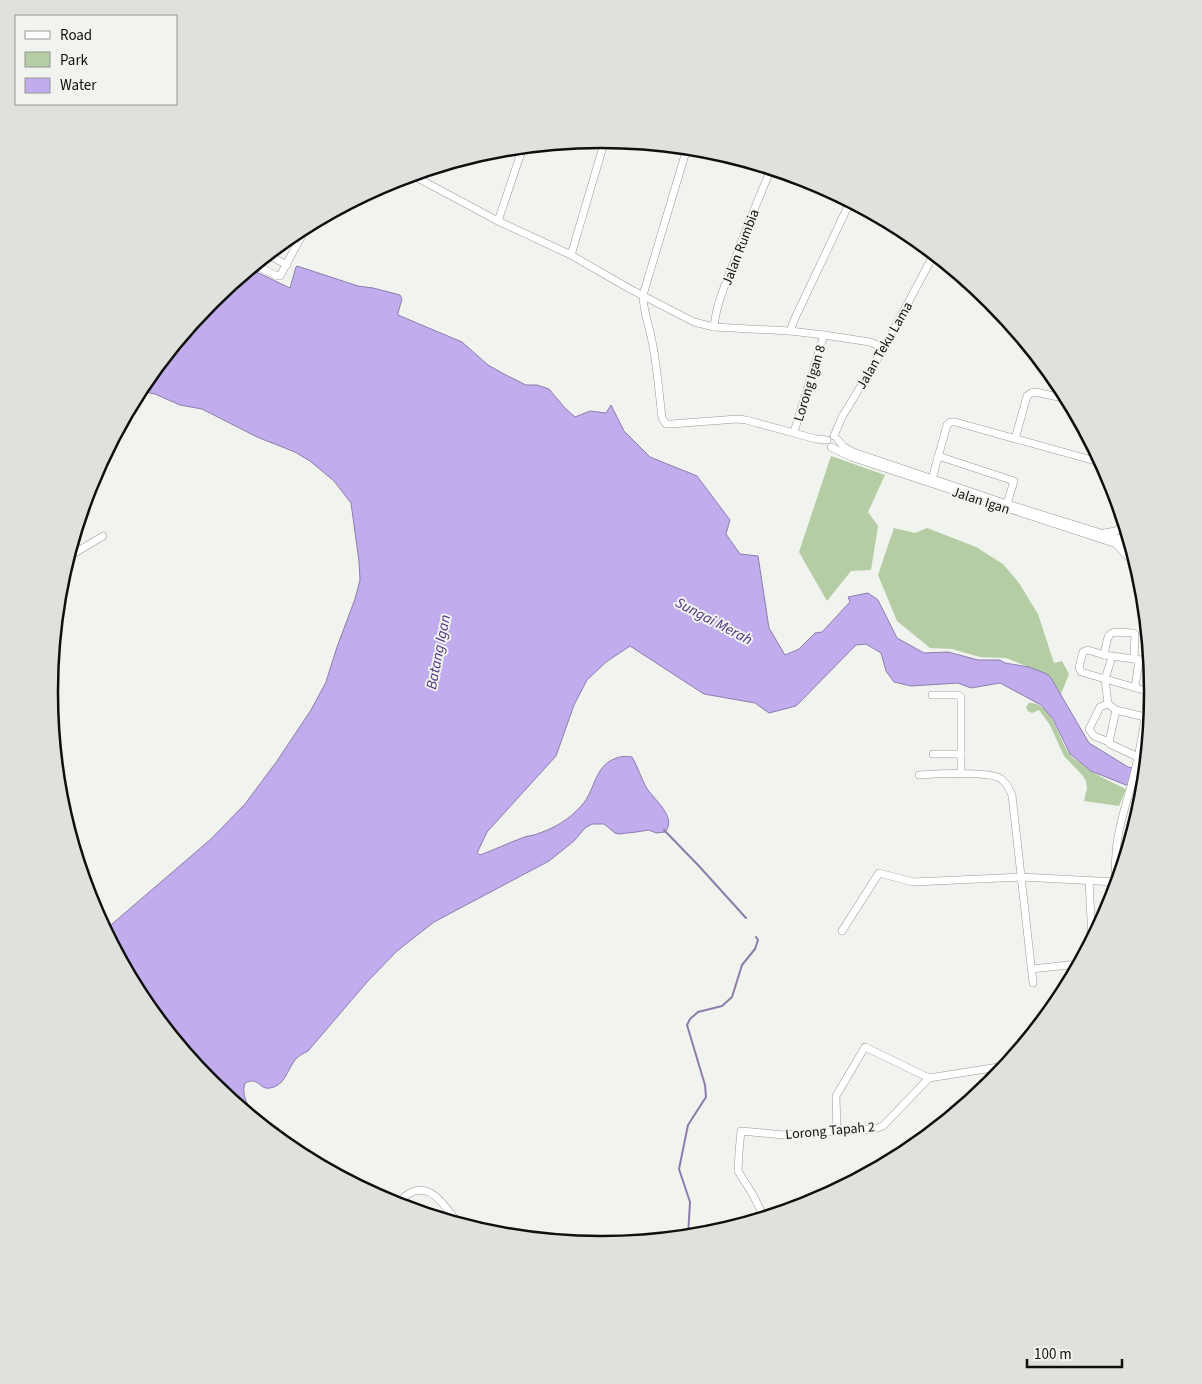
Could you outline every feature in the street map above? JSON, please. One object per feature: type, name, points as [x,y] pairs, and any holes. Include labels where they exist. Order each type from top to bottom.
[{"type":"street","points":[[571,255],[603,148]]},
{"type":"street","points":[[498,221],[520,155]]},
{"type":"street","points":[[684,155],[643,296],[643,306],[652,340],[662,418],[666,424],[737,419],[827,440]]},
{"type":"street","name":"Jalan Rumbia","points":[[714,327],[715,315],[724,288],[769,175]]},
{"type":"street","points":[[422,179],[498,221],[571,255],[643,296],[694,322],[714,327],[824,334],[870,342],[884,348]]},
{"type":"street","points":[[790,331],[847,208]]},
{"type":"street","points":[[261,268],[279,277],[281,276],[300,239]]},
{"type":"street","points":[[274,258],[287,264]]},
{"type":"street","name":"Jalan Teku Lama","points":[[836,438],[842,417],[884,348],[931,260]]},
{"type":"street","name":"Lorong Igan 8","points":[[794,432],[824,334]]},
{"type":"street","points":[[1015,439],[1027,396],[1035,392],[1057,396]]},
{"type":"street","points":[[932,478],[947,425],[950,422],[1092,460]]},
{"type":"street","points":[[830,436],[836,438],[836,446],[831,447],[827,444],[827,440],[830,436]]},
{"type":"street","name":"Jalan Igan","points":[[836,438],[844,447],[853,452],[1007,504],[1123,540]]},
{"type":"street","name":"Jalan Igan","points":[[831,447],[868,463],[1125,547]]},
{"type":"street","points":[[938,456],[1014,481],[1007,504]]},
{"type":"street","points":[[1101,533],[1116,531],[1119,528]]},
{"type":"street","points":[[76,552],[103,536]]},
{"type":"street","points":[[1114,544],[1119,546],[1127,555]]},
{"type":"street","points":[[1135,688],[1135,634],[1110,633],[1108,636],[1105,679],[1108,704],[1116,710],[1143,716]]},
{"type":"street","points":[[1143,661],[1108,656],[1086,650],[1083,652],[1079,667],[1081,672],[1144,690]]},
{"type":"street","points":[[932,695],[958,695],[961,697],[961,774]]},
{"type":"street","points":[[1108,704],[1100,706],[1089,729],[1094,736],[1138,756]]},
{"type":"street","points":[[1109,742],[1116,710]]},
{"type":"street","points":[[1117,864],[1118,838],[1142,734]]},
{"type":"street","points":[[933,754],[961,754]]},
{"type":"street","points":[[919,775],[996,775],[1006,783],[1012,795],[1033,983]]},
{"type":"street","points":[[842,931],[879,873],[913,882],[1022,877],[1089,880],[1109,884]]},
{"type":"street","points":[[1089,880],[1091,925]]},
{"type":"street","points":[[1031,969],[1071,965]]},
{"type":"street","points":[[837,1131],[836,1096],[865,1047],[929,1078],[993,1068]]},
{"type":"street","name":"Lorong Tapah 2","points":[[761,1211],[738,1171],[741,1131],[784,1135],[874,1129],[883,1126],[929,1078]]},
{"type":"street","points":[[403,1198],[409,1193],[420,1190],[431,1192],[451,1214]]},
{"type":"green space","points":[[831,456],[885,475],[868,512],[878,526],[871,570],[851,571],[827,601],[799,552]]},
{"type":"green space","points":[[894,528],[915,533],[927,528],[976,547],[1003,564],[1019,583],[1038,614],[1054,663],[1062,661],[1069,674],[1061,694],[1047,674],[1006,658],[980,657],[952,649],[930,648],[897,621],[878,575]]},
{"type":"green space","points":[[1029,703],[1037,704],[1044,708],[1072,757],[1096,774],[1126,789],[1119,806],[1084,801],[1087,788],[1086,781],[1064,756],[1050,725],[1039,710],[1032,713],[1028,711],[1026,707]]},
{"type":"water","points":[[296,267],[358,286],[400,295],[402,299],[398,315],[462,342],[488,365],[526,385],[537,385],[549,389],[575,417],[590,411],[606,413],[611,405],[624,431],[650,457],[697,476],[730,520],[726,534],[740,554],[758,556],[769,628],[785,655],[799,649],[815,633],[822,632],[850,602],[848,597],[868,593],[878,600],[897,638],[924,653],[948,652],[978,660],[1000,660],[1005,663],[1029,667],[1047,674],[1089,743],[1128,767],[1139,770],[1136,786],[1126,785],[1091,771],[1070,754],[1053,719],[1041,705],[1000,683],[971,688],[958,683],[911,686],[894,682],[886,671],[881,653],[866,644],[856,645],[796,706],[769,713],[755,703],[704,694],[630,646],[606,662],[587,680],[574,705],[556,756],[487,832],[477,853],[480,855],[554,827],[572,815],[582,805],[602,768],[614,759],[623,756],[632,757],[646,787],[667,814],[668,826],[665,832],[656,833],[649,830],[619,834],[604,824],[592,824],[585,828],[574,841],[549,861],[434,922],[397,951],[367,982],[308,1051],[295,1060],[279,1084],[275,1087],[266,1088],[253,1081],[245,1083],[244,1094],[248,1105],[192,1050],[170,1023],[130,964],[111,925],[211,839],[245,804],[311,710],[326,682],[355,599],[360,580],[351,503],[334,481],[310,461],[295,452],[257,437],[202,409],[180,405],[147,393],[192,334],[243,283],[256,272],[290,288]]},
{"type":"waterway","points":[[664,830],[746,918]]},
{"type":"waterway","points":[[688,1228],[690,1202],[679,1169],[688,1125],[706,1097],[705,1085],[687,1025],[690,1019],[698,1012],[722,1006],[732,997],[742,965],[755,949],[758,940],[756,937]]},
{"type":"water label","name":"Sungai Merah","points":[[714,621]]},
{"type":"water label","name":"Batang Igan","points":[[438,652]]}]
